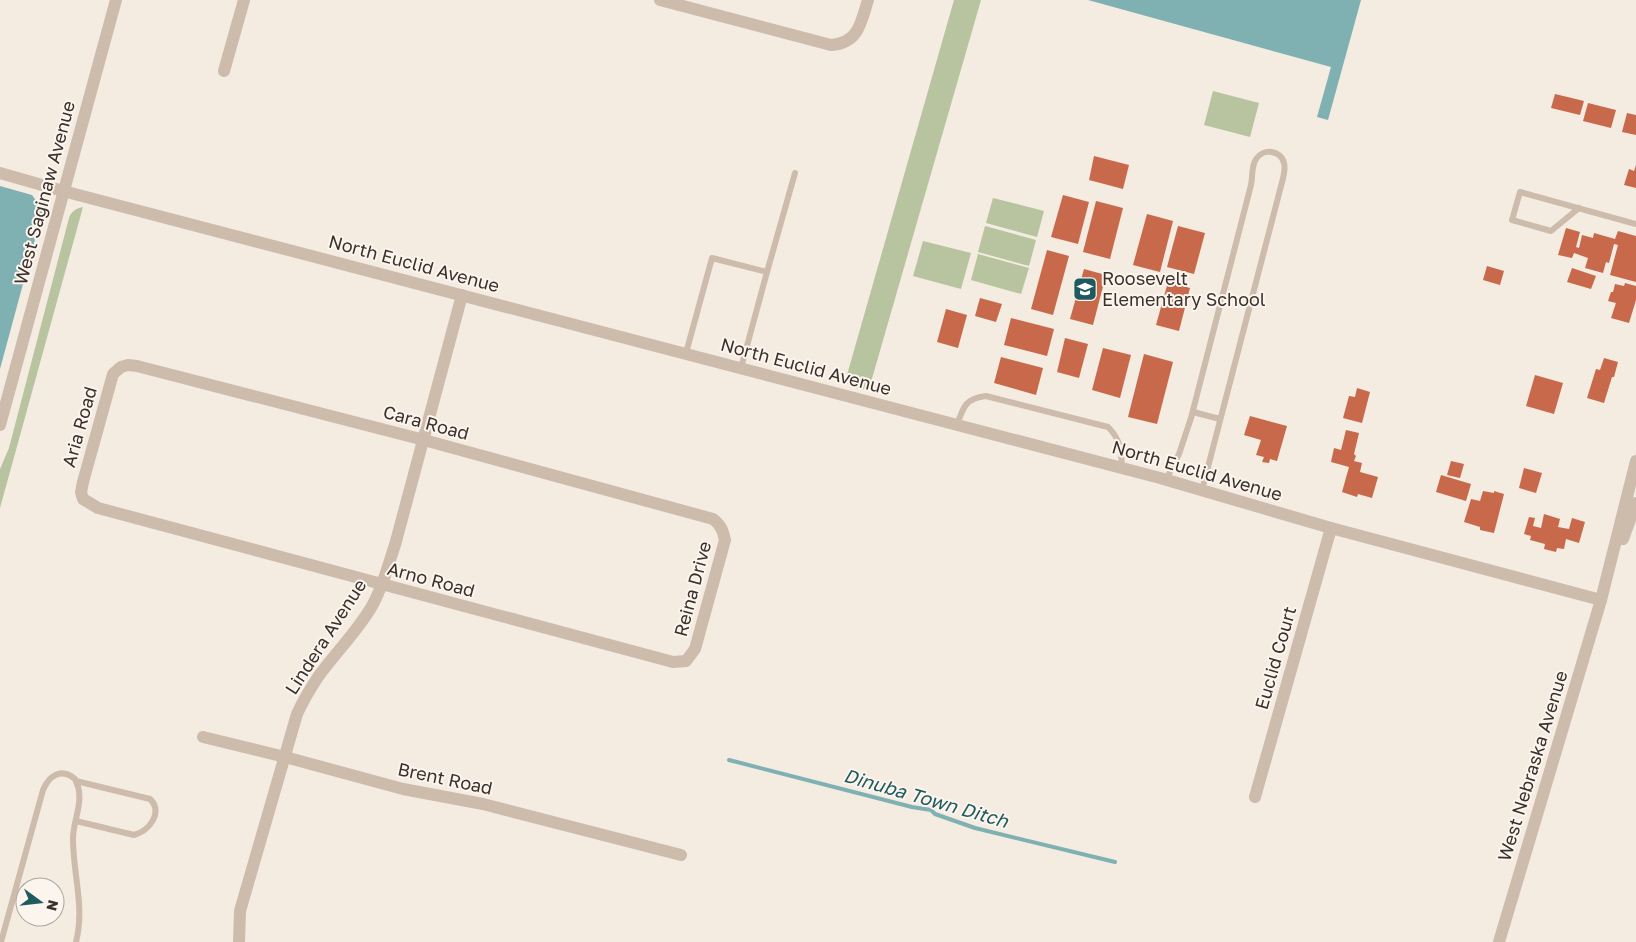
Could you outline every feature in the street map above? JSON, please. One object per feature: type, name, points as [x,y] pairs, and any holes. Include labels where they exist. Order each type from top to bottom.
[{"type":"street","name":"West Saginaw Avenue","points":[[0,425],[116,0]]},
{"type":"street","points":[[224,71],[244,0]]},
{"type":"street","points":[[660,0],[831,45],[844,43],[859,29],[868,0]]},
{"type":"street","name":"North Euclid Avenue","points":[[0,173],[1122,468],[1331,528],[1601,600]]},
{"type":"street","name":"Lindera Avenue","points":[[239,942],[240,912],[297,714],[318,676],[362,621],[382,585],[424,440],[462,294]]},
{"type":"street","name":"Cara Road","points":[[121,367],[128,365],[137,366],[424,440],[706,516],[719,524]]},
{"type":"street","name":"Aria Road","points":[[83,499],[81,492],[83,482],[110,384],[113,374],[121,367]]},
{"type":"street","name":"West Nebraska Avenue","points":[[1499,942],[1601,600],[1636,461]]},
{"type":"street","name":"Arno Road","points":[[83,499],[98,508],[382,585],[673,662],[686,661]]},
{"type":"street","name":"West Nebraska Avenue","points":[[1601,600],[1636,504]]},
{"type":"street","name":"Reina Drive","points":[[686,661],[695,649],[724,540],[719,524]]},
{"type":"street","name":"Euclid Court","points":[[1254,797],[1331,528]]},
{"type":"street","name":"Brent Road","points":[[203,737],[403,789],[483,804],[681,855]]},
{"type":"lane","points":[[1166,480],[1179,454],[1193,412],[1251,185],[1254,163],[1262,153],[1276,153],[1281,156],[1284,164],[1281,186],[1202,490]]},
{"type":"lane","points":[[740,368],[795,173]]},
{"type":"lane","points":[[1579,208],[1552,231],[1512,220],[1520,192],[1579,208],[1636,224]]},
{"type":"lane","points":[[686,353],[712,258],[767,272]]},
{"type":"lane","points":[[957,425],[965,405],[976,397],[986,396],[1108,427],[1116,435],[1121,448],[1122,468]]},
{"type":"lane","points":[[1193,412],[1220,419]]},
{"type":"lane","points":[[0,942],[47,781],[52,776],[66,774],[71,775],[76,781],[80,796],[73,837],[80,925],[76,942]]},
{"type":"lane","points":[[76,781],[150,799],[157,811],[155,818],[141,833],[134,835],[76,821]]},
{"type":"green space","points":[[954,0],[981,0],[869,389],[856,388],[845,382]]},
{"type":"green space","points":[[1213,91],[1259,103],[1250,137],[1204,125]]},
{"type":"green space","points":[[993,198],[1044,211],[1037,237],[986,223]]},
{"type":"green space","points":[[83,207],[0,508],[0,469],[9,448],[69,218],[74,211]]},
{"type":"green space","points":[[985,226],[1036,240],[1029,266],[978,252]]},
{"type":"green space","points":[[923,241],[971,253],[961,289],[913,276]]},
{"type":"green space","points":[[978,254],[1029,268],[1021,294],[971,280]]},
{"type":"water","points":[[1088,0],[1361,0],[1328,120],[1317,117],[1331,67]]},
{"type":"water","points":[[0,186],[32,195],[43,210],[0,369]]},
{"type":"building","points":[[1555,94],[1584,101],[1580,115],[1551,108]]},
{"type":"building","points":[[1588,103],[1616,110],[1611,128],[1583,121]]},
{"type":"building","points":[[1627,113],[1636,115],[1636,135],[1622,132]]},
{"type":"building","points":[[1094,156],[1129,165],[1123,189],[1089,180]]},
{"type":"building","points":[[1636,165],[1636,188],[1624,185],[1629,169],[1634,171]]},
{"type":"building","points":[[1063,195],[1089,202],[1078,244],[1051,237]]},
{"type":"building","points":[[1096,201],[1123,208],[1110,259],[1083,252]]},
{"type":"building","points":[[1147,214],[1173,221],[1160,272],[1133,265]]},
{"type":"building","points":[[1178,226],[1205,233],[1194,274],[1167,267]]},
{"type":"building","points":[[1566,228],[1580,232],[1576,247],[1579,248],[1582,235],[1593,238],[1594,233],[1615,239],[1618,231],[1636,236],[1636,282],[1610,275],[1618,245],[1614,244],[1609,263],[1606,262],[1603,273],[1585,268],[1588,258],[1574,253],[1572,258],[1558,255]]},
{"type":"building","points":[[1047,250],[1069,256],[1053,315],[1031,309]]},
{"type":"building","points":[[1487,266],[1504,271],[1500,285],[1483,280]]},
{"type":"building","points":[[1572,268],[1596,276],[1591,289],[1567,282]]},
{"type":"building","points":[[1084,269],[1106,275],[1093,325],[1070,319]]},
{"type":"building","points":[[1168,282],[1190,288],[1179,331],[1156,325]]},
{"type":"building","points":[[1625,283],[1636,286],[1636,300],[1629,323],[1611,318],[1616,303],[1608,301],[1615,284],[1624,286]]},
{"type":"building","points":[[980,298],[1002,304],[996,322],[975,316]]},
{"type":"building","points":[[946,309],[967,315],[958,348],[937,342]]},
{"type":"building","points":[[1011,318],[1054,329],[1047,356],[1004,345]]},
{"type":"building","points":[[1065,338],[1088,344],[1079,378],[1057,372]]},
{"type":"building","points":[[1103,348],[1131,355],[1120,398],[1092,390]]},
{"type":"building","points":[[1144,354],[1173,362],[1157,424],[1128,417]]},
{"type":"building","points":[[1001,357],[1043,368],[1036,395],[994,383]]},
{"type":"building","points":[[1604,358],[1618,362],[1604,403],[1587,398],[1596,369],[1600,370]]},
{"type":"building","points":[[1535,375],[1563,383],[1554,414],[1526,406]]},
{"type":"building","points":[[1357,388],[1370,392],[1362,423],[1343,418],[1349,396],[1355,397]]},
{"type":"building","points":[[1250,416],[1287,426],[1277,461],[1270,459],[1269,463],[1262,462],[1264,457],[1256,455],[1261,440],[1244,435]]},
{"type":"building","points":[[1346,430],[1359,433],[1354,461],[1362,463],[1360,472],[1378,477],[1372,498],[1358,494],[1357,497],[1342,492],[1349,467],[1331,462],[1334,448],[1341,450]]},
{"type":"building","points":[[1451,461],[1464,464],[1460,478],[1447,475]]},
{"type":"building","points":[[1524,468],[1542,473],[1536,493],[1519,488]]},
{"type":"building","points":[[1441,475],[1471,484],[1466,501],[1436,492]]},
{"type":"building","points":[[1483,491],[1494,493],[1494,491],[1504,494],[1494,533],[1480,530],[1480,527],[1464,522],[1471,499],[1480,501]]},
{"type":"building","points":[[1544,514],[1560,519],[1558,527],[1569,529],[1572,518],[1585,522],[1579,543],[1566,539],[1564,549],[1557,548],[1556,552],[1544,549],[1545,544],[1530,540],[1531,536],[1524,534],[1529,517],[1535,518],[1533,526],[1541,528]]},
{"type":"waterway","name":"Dinuba Town Ditch","points":[[729,760],[912,807],[931,810],[935,814],[975,828],[1115,862]]},
{"type":"place","name":"Roosevelt Elementary School","points":[[1085,289]]}]
